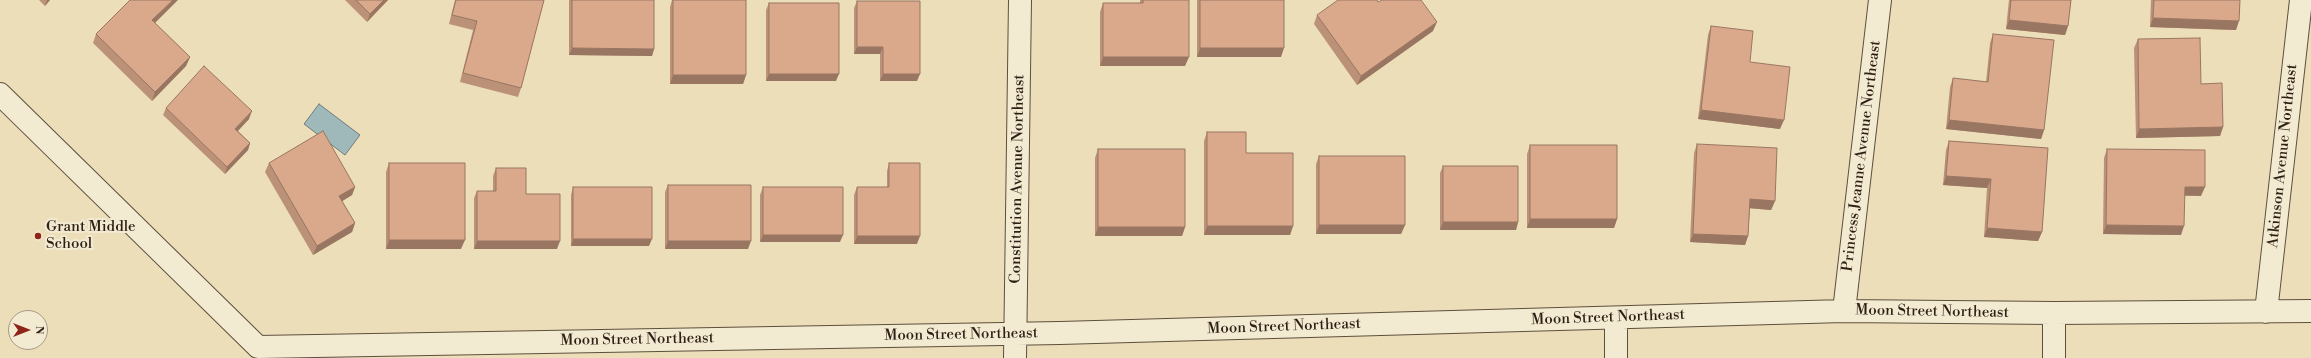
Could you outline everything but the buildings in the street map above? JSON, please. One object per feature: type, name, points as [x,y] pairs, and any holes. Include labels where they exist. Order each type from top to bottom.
[{"type":"street","name":"Constitution Avenue Northeast","points":[[1015,358],[1020,0]]},
{"type":"street","name":"Princess Jeanne Avenue Northeast","points":[[1844,311],[1880,0]]},
{"type":"street","name":"Atkinson Avenue Northeast","points":[[2266,312],[2301,0]]},
{"type":"street","points":[[0,94],[252,353]]},
{"type":"street","name":"Moon Street Northeast","points":[[252,353],[1844,311],[2054,313],[2311,311]]},
{"type":"street","points":[[2054,313],[2054,358]]},
{"type":"street","points":[[1616,318],[1616,358]]},
{"type":"water","points":[[319,104],[360,135],[345,155],[304,124]]},
{"type":"place","name":"Grant Middle School","points":[[38,236]]}]
